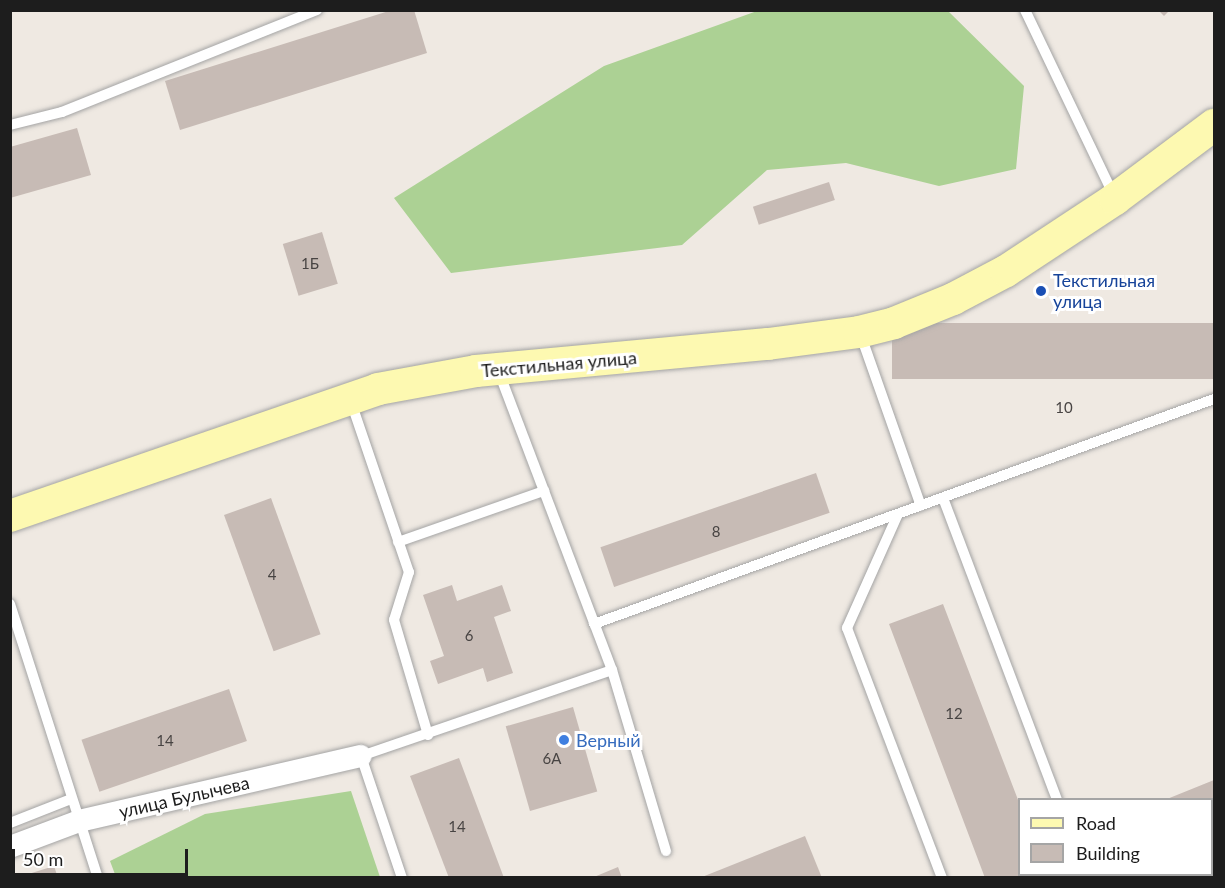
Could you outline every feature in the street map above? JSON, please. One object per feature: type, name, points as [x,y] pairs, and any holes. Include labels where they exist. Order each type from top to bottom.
[{"type":"main road","name":"Текстильная улица","points":[[10,516],[378,389],[498,369],[859,332],[894,323],[964,293],[1006,271],[1115,199],[1211,131]]},
{"type":"street","name":"улица Булычева","points":[[10,847],[79,821],[361,756]]},
{"type":"lane","points":[[10,125],[62,112],[317,10]]},
{"type":"lane","points":[[1025,10],[1115,199]]},
{"type":"lane","points":[[859,332],[921,506]]},
{"type":"lane","points":[[498,369],[612,670],[666,851]]},
{"type":"lane","points":[[350,399],[409,572],[394,620],[428,735]]},
{"type":"lane","points":[[594,624],[1215,399]]},
{"type":"lane","points":[[398,542],[544,491]]},
{"type":"lane","points":[[943,498],[1056,798]]},
{"type":"lane","points":[[898,514],[848,628],[942,878]]},
{"type":"lane","points":[[10,604],[71,800],[98,878]]},
{"type":"lane","points":[[402,878],[361,756],[428,735],[612,670]]},
{"type":"lane","points":[[10,823],[71,800]]},
{"type":"green space","points":[[757,11],[948,11],[1024,86],[1016,169],[939,186],[846,163],[767,170],[682,245],[451,273],[394,198],[604,66]]},
{"type":"green space","points":[[351,791],[380,877],[116,877],[110,861],[205,814]]},
{"type":"building","points":[[392,10],[414,10],[427,53],[180,130],[165,81]]},
{"type":"building","points":[[1158,10],[1170,10],[1164,16]]},
{"type":"building","points":[[77,128],[91,175],[10,198],[10,147]]},
{"type":"building","points":[[829,182],[835,200],[759,225],[753,207]]},
{"type":"building","points":[[322,232],[338,284],[299,296],[283,244]]},
{"type":"building","points":[[892,323],[1214,323],[1214,379],[892,379]]},
{"type":"building","points":[[816,473],[830,513],[614,587],[600,547]]},
{"type":"building","points":[[271,498],[321,634],[274,651],[224,515]]},
{"type":"building","points":[[452,585],[457,601],[502,585],[511,611],[494,617],[513,673],[487,682],[483,668],[438,684],[430,661],[444,656],[423,595]]},
{"type":"building","points":[[943,604],[1018,800],[1018,876],[1047,878],[985,878],[889,624]]},
{"type":"building","points":[[229,689],[247,741],[99,792],[81,740]]},
{"type":"building","points":[[573,707],[597,792],[530,811],[506,726]]},
{"type":"building","points":[[459,758],[504,878],[449,878],[410,776]]},
{"type":"building","points":[[1214,780],[1214,835],[1213,798],[1169,798]]},
{"type":"building","points":[[805,836],[822,878],[702,878],[702,877]]},
{"type":"building","points":[[54,866],[58,878],[19,878],[19,877]]},
{"type":"building","points":[[618,867],[622,878],[594,878],[594,877]]},
{"type":"place","name":"Текстильная улица","points":[[1041,291]]},
{"type":"place","name":"Верный","points":[[564,740]]}]
